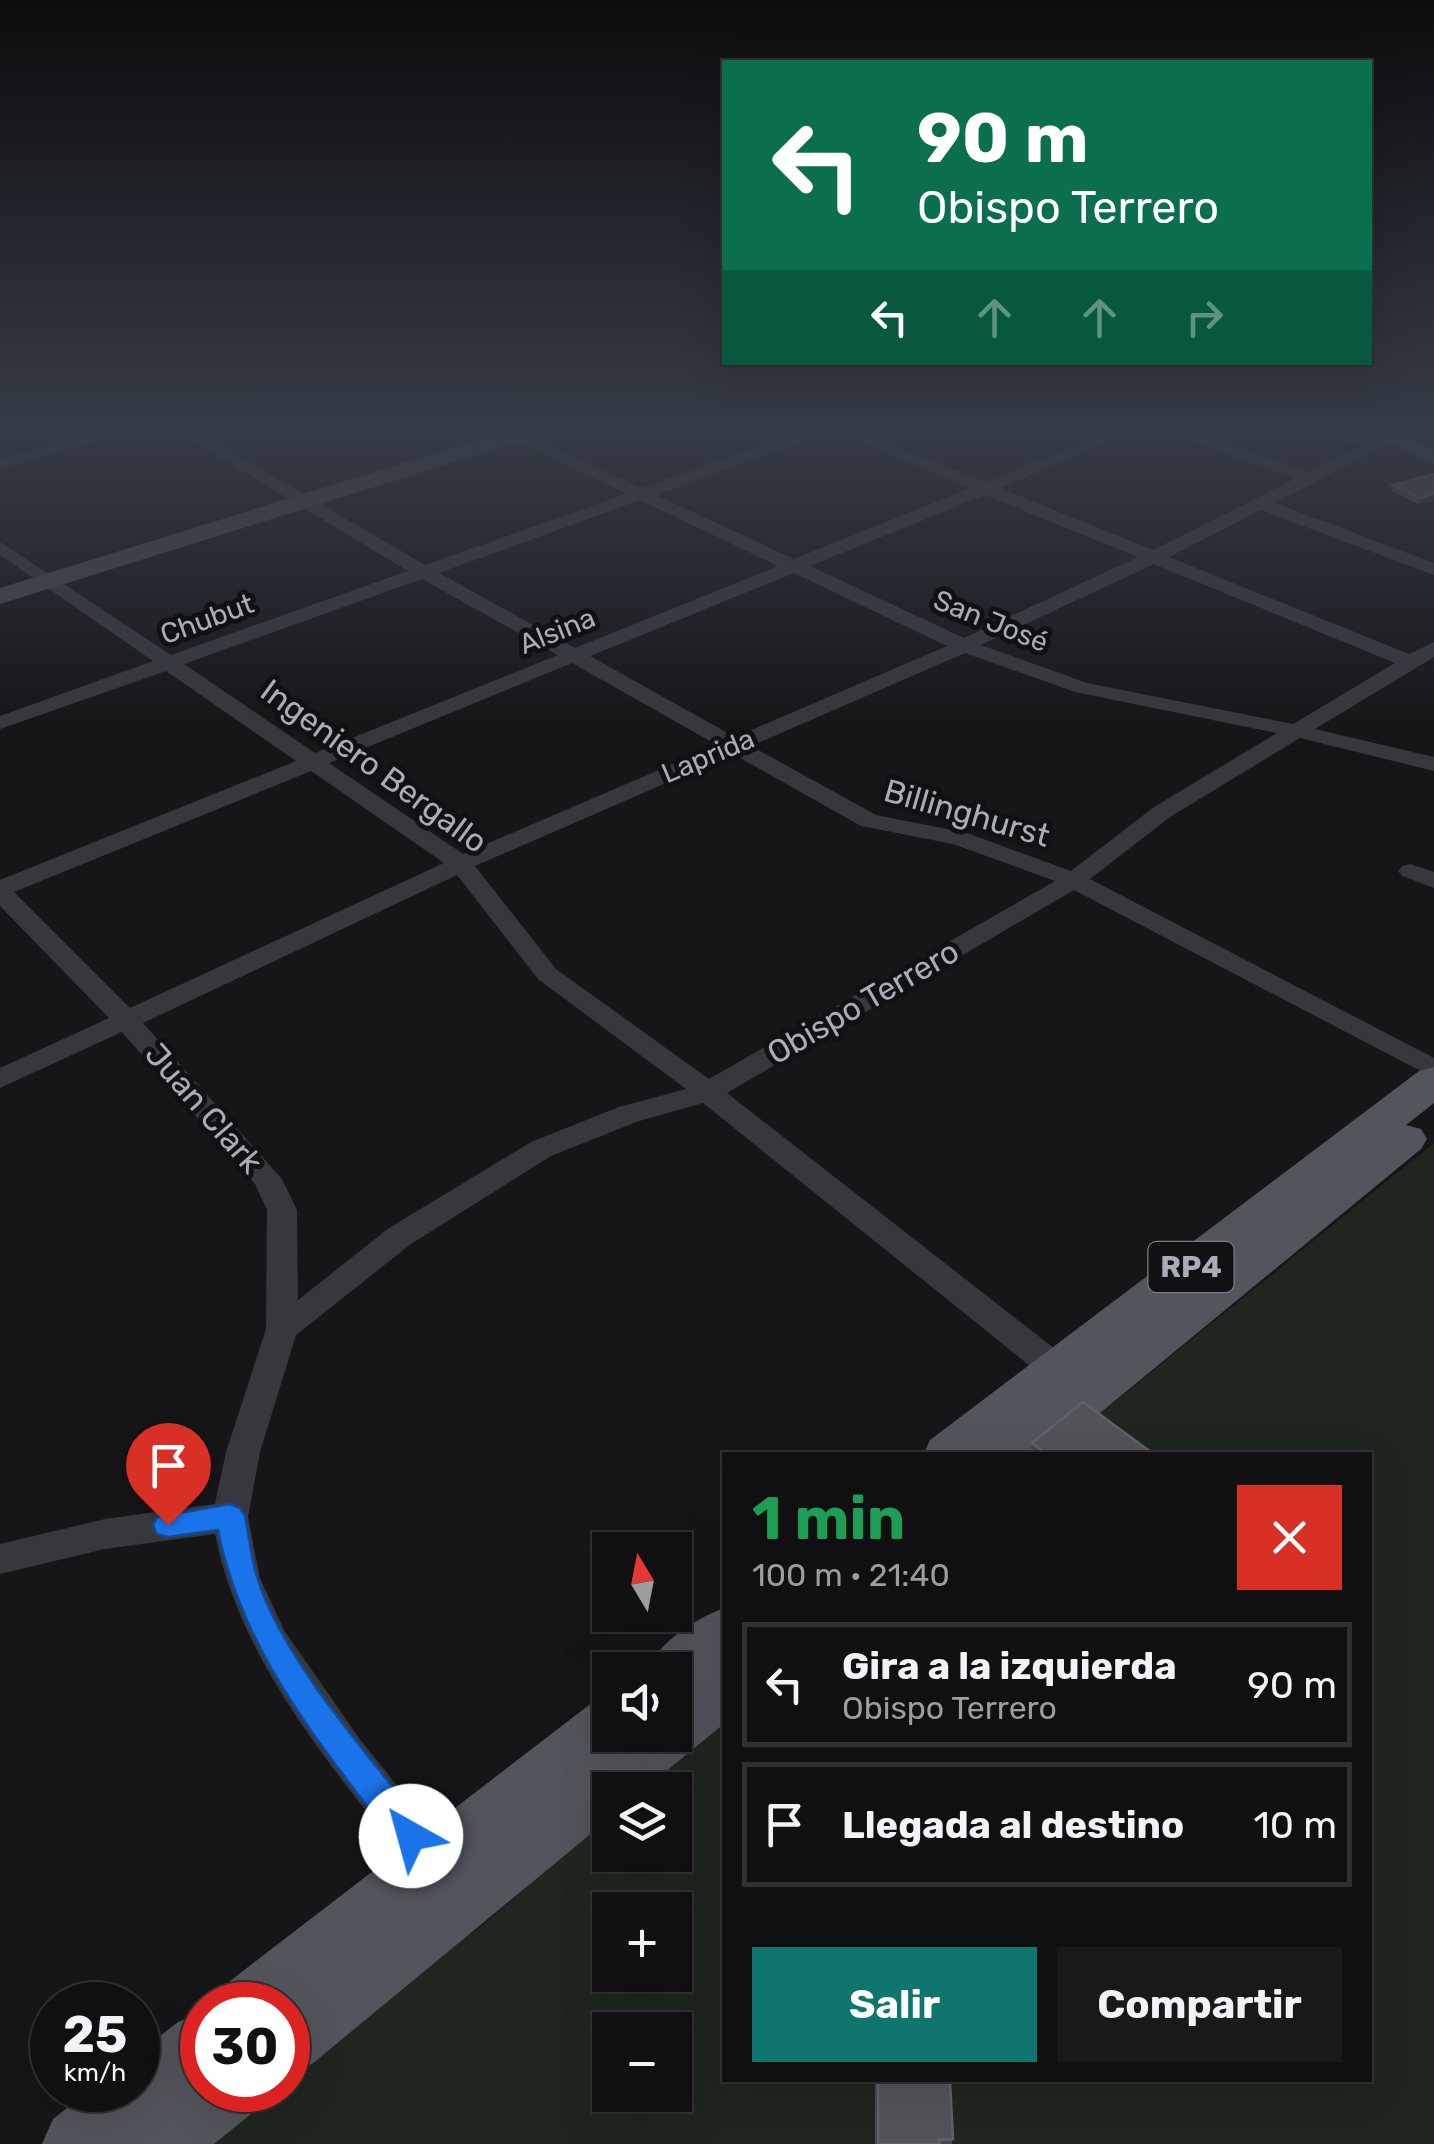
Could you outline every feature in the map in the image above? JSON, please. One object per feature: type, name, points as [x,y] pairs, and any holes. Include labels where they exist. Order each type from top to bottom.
[{"type":"main road","points":[[0,596],[220,527]]},
{"type":"main road","name":"RP4","points":[[953,1452],[1434,1081]]},
{"type":"main road","name":"RP4","points":[[1016,1452],[1434,1116]]},
{"type":"main road","points":[[692,1659],[722,1635]]},
{"type":"main road","points":[[692,1713],[722,1688]]},
{"type":"main road","points":[[310,2018],[592,1741]]},
{"type":"main road","points":[[290,1982],[640,1752]]},
{"type":"main road","points":[[78,2144],[180,2063]]},
{"type":"main road","points":[[158,2144],[198,2112]]},
{"type":"street","name":"Billinghurst","points":[[347,527],[869,821],[960,838],[1074,880],[1434,1069]]},
{"type":"street","name":"Chubut","points":[[0,723],[545,527]]},
{"type":"street","name":"San José","points":[[711,527],[964,646],[1082,688],[1297,731],[1434,764]]},
{"type":"street","name":"Alsina","points":[[0,890],[884,527]]},
{"type":"street","points":[[1080,527],[1410,662]]},
{"type":"street","name":"Laprida","points":[[0,1079],[461,864],[964,646],[1212,527]]},
{"type":"street","points":[[1323,527],[1434,569]]},
{"type":"street","name":"Ingeniero Bergallo","points":[[0,547],[461,864],[547,974],[708,1092],[1057,1369]]},
{"type":"street","name":"Obispo Terrero","points":[[282,1330],[400,1236],[541,1149],[629,1114],[708,1092],[1074,880],[1162,812],[1434,648]]},
{"type":"street","points":[[1410,871],[1434,881]]},
{"type":"street","name":"Juan Clark","points":[[0,890],[126,1020],[267,1179],[282,1210],[282,1330],[243,1452],[230,1516],[242,1578],[270,1642],[344,1751],[448,1881]]},
{"type":"street","points":[[0,1559],[105,1534],[230,1516]]},
{"type":"shaded area","points":[[1434,1143],[1434,2144],[164,2144],[195,2112],[310,2112],[310,2034],[350,2013],[482,1926],[563,1855],[543,1829],[592,1799],[592,1872],[692,1872],[692,1772],[636,1772],[669,1752],[692,1752],[692,1738],[722,1720],[722,2082],[1372,2082],[1372,1452],[1053,1452]]},
{"type":"building","points":[[1083,1402],[1151,1452],[1044,1452],[1032,1443]]},
{"type":"building","points":[[878,2082],[950,2082],[953,2139],[939,2140],[940,2144],[878,2144]]},
{"type":"route","points":[[168,1525],[230,1516],[242,1578],[270,1642],[344,1751],[411,1836]]}]
